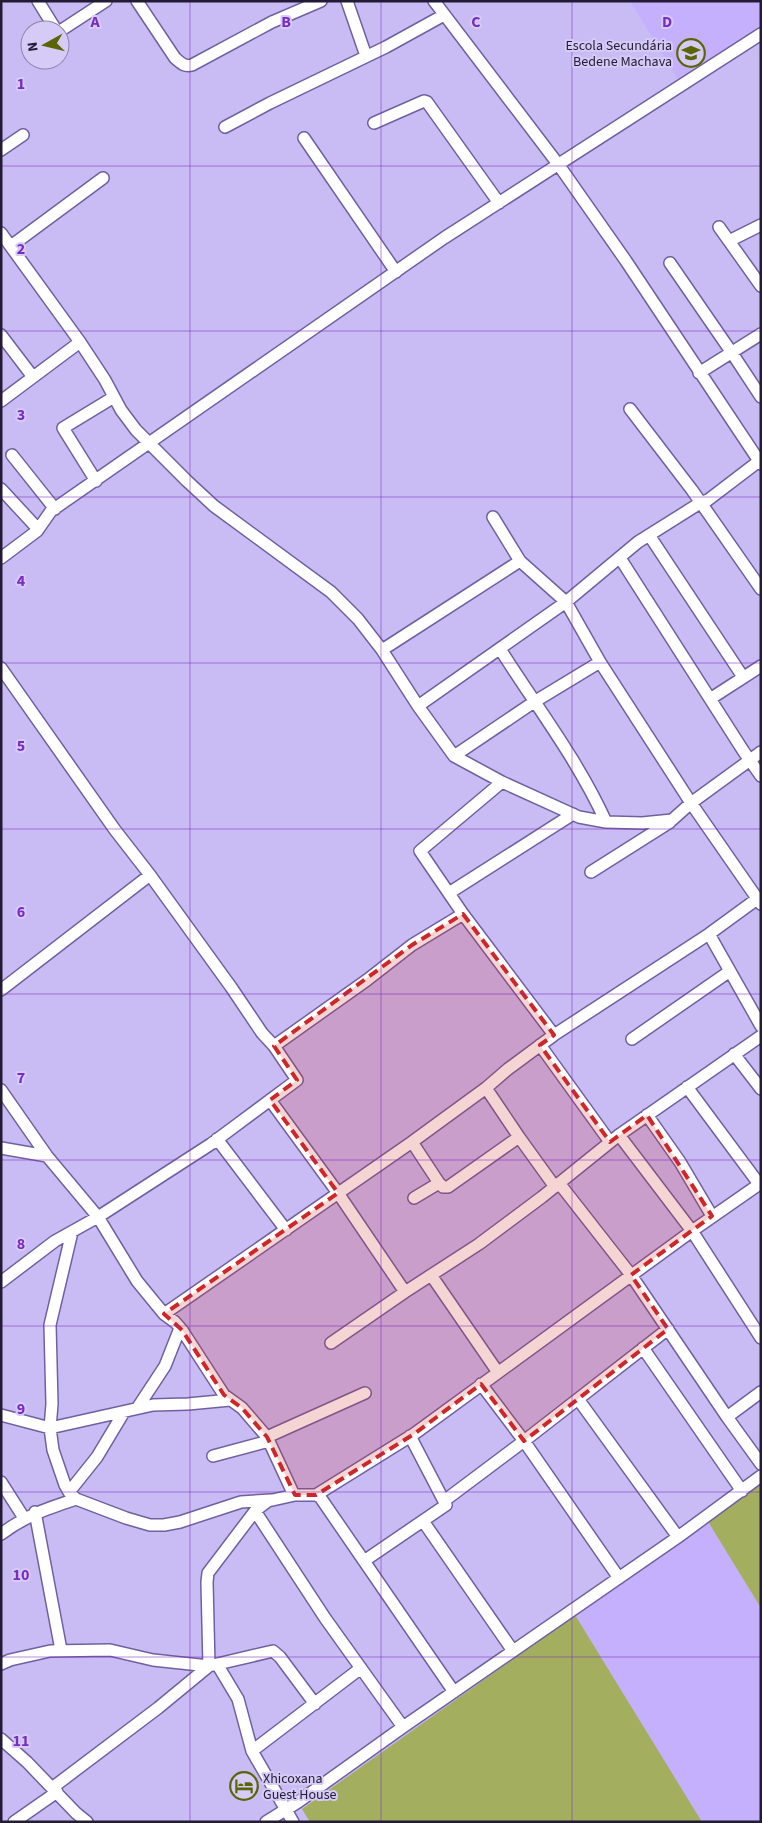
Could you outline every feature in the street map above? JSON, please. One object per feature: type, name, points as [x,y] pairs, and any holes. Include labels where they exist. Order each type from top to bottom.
[{"type":"street","points":[[38,1],[50,20]]},
{"type":"street","points":[[70,24],[106,1]]},
{"type":"street","points":[[138,1],[176,58],[186,66],[192,65],[272,22],[321,1]]},
{"type":"street","points":[[346,1],[366,56]]},
{"type":"street","points":[[418,706],[566,602],[638,542],[700,503],[708,500],[760,463],[626,261],[558,164],[434,1]]},
{"type":"street","points":[[225,127],[386,47],[444,15]]},
{"type":"street","points":[[1,558],[27,540],[55,509],[444,238],[761,34]]},
{"type":"street","points":[[374,123],[424,101],[427,102],[499,203]]},
{"type":"street","points":[[1,150],[24,135]]},
{"type":"street","points":[[304,138],[396,272]]},
{"type":"street","points":[[10,246],[102,178]]},
{"type":"street","points":[[728,240],[761,225]]},
{"type":"street","points":[[719,227],[761,286]]},
{"type":"street","points":[[1,233],[80,342],[129,421],[149,444],[214,506],[331,592],[358,619],[382,650],[418,706],[454,756],[502,782],[572,814],[606,822],[642,823],[672,820]]},
{"type":"street","points":[[670,263],[761,397]]},
{"type":"street","points":[[699,373],[761,334]]},
{"type":"street","points":[[1,335],[33,377]]},
{"type":"street","points":[[1,401],[80,342]]},
{"type":"street","points":[[96,481],[63,428],[114,397]]},
{"type":"street","points":[[630,410],[692,490],[761,589]]},
{"type":"street","points":[[12,455],[55,509]]},
{"type":"street","points":[[1,489],[38,529]]},
{"type":"street","points":[[164,1314],[412,1142],[554,1035],[709,934],[758,898],[691,803],[600,662],[566,602],[520,560],[493,517]]},
{"type":"street","points":[[649,535],[743,677]]},
{"type":"street","points":[[620,558],[761,776]]},
{"type":"street","points":[[382,650],[520,560]]},
{"type":"street","points":[[500,649],[563,743],[596,800],[606,822]]},
{"type":"street","points":[[454,756],[534,702],[600,662]]},
{"type":"street","points":[[710,699],[761,666]]},
{"type":"street","points":[[1,668],[115,830],[150,875],[297,1080],[217,1139],[98,1217],[55,1241],[1,1282]]},
{"type":"street","points":[[591,872],[672,820],[691,803],[761,752]]},
{"type":"street","points":[[502,782],[420,851],[463,914],[554,1035]]},
{"type":"street","points":[[449,893],[572,814]]},
{"type":"street","points":[[1,990],[150,875]]},
{"type":"street","points":[[274,1046],[412,945],[463,914]]},
{"type":"street","points":[[709,934],[761,1026]]},
{"type":"street","points":[[632,1039],[730,971]]},
{"type":"street","points":[[331,1343],[479,1244],[647,1115],[761,1036]]},
{"type":"street","points":[[540,1045],[692,1231],[761,1338]]},
{"type":"street","points":[[734,1054],[761,1089]]},
{"type":"street","points":[[72,1232],[50,1326],[52,1404],[50,1428],[53,1450],[65,1485],[72,1495],[126,1518],[150,1525],[164,1525],[180,1522],[241,1502],[316,1494],[410,1436],[712,1216],[760,1184],[687,1086]]},
{"type":"street","points":[[486,1088],[519,1137],[631,1275],[761,1464]]},
{"type":"street","points":[[1,1090],[48,1156],[98,1217],[137,1281],[164,1314],[180,1328],[224,1395],[242,1408],[268,1439],[291,1491],[295,1495]]},
{"type":"street","points":[[270,1100],[338,1193],[405,1292]]},
{"type":"street","points":[[647,1115],[680,1162],[712,1216]]},
{"type":"street","points":[[412,1142],[443,1187],[448,1186],[519,1137]]},
{"type":"street","points":[[217,1139],[286,1230]]},
{"type":"street","points":[[1,1148],[48,1156]]},
{"type":"street","points":[[414,1198],[439,1183]]},
{"type":"street","points":[[431,1275],[497,1371]]},
{"type":"street","points":[[138,1407],[165,1366],[180,1328]]},
{"type":"street","points":[[444,1501],[668,1329]]},
{"type":"street","points":[[643,1348],[742,1491]]},
{"type":"street","points":[[481,1384],[524,1441],[619,1578]]},
{"type":"street","points":[[727,1417],[761,1392]]},
{"type":"street","points":[[213,1456],[268,1439],[365,1393]]},
{"type":"street","points":[[578,1399],[678,1537]]},
{"type":"street","points":[[1,1415],[50,1428],[153,1404],[188,1404],[230,1400]]},
{"type":"street","points":[[1,1534],[24,1518],[72,1495],[124,1412]]},
{"type":"street","points":[[364,1561],[446,1505],[410,1436]]},
{"type":"street","points":[[266,1822],[286,1810],[402,1727],[678,1537],[761,1476]]},
{"type":"street","points":[[1,1482],[24,1518]]},
{"type":"street","points":[[316,1494],[320,1497],[454,1692]]},
{"type":"street","points":[[271,1500],[254,1511],[208,1573],[207,1582],[213,1666],[238,1699],[252,1751],[293,1822]]},
{"type":"street","points":[[254,1511],[325,1618],[402,1727]]},
{"type":"street","points":[[36,1512],[61,1650]]},
{"type":"street","points":[[423,1521],[513,1651]]},
{"type":"street","points":[[1,1664],[10,1660],[61,1650],[118,1650],[153,1660],[213,1666],[270,1651],[276,1652],[315,1704]]},
{"type":"street","points":[[14,1822],[213,1666]]},
{"type":"street","points":[[252,1751],[361,1668]]},
{"type":"street","points":[[1,1740],[27,1762],[87,1822]]},
{"type":"highlighted area","points":[[463,914],[554,1035],[540,1045],[610,1142],[647,1115],[712,1216],[631,1275],[668,1329],[524,1441],[481,1384],[414,1434],[316,1495],[295,1495],[267,1437],[242,1408],[224,1395],[182,1330],[164,1314],[338,1193],[270,1100],[297,1080],[274,1046],[412,945]]},
{"type":"shaded area","name":"Escola Secundária Bedene Machava","points":[[630,1],[761,1],[761,27],[678,79]]},
{"type":"shaded area","points":[[707,1520],[761,1608],[761,1822],[310,1822],[302,1809]]},
{"type":"green space","points":[[761,1482],[761,1608],[707,1520]]},
{"type":"green space","points":[[575,1615],[702,1822],[310,1822],[302,1809]]},
{"type":"place","name":"Escola Secundária Bedene Machava","points":[[691,53]]},
{"type":"place","name":"Xhicoxana Guest House","points":[[244,1786]]}]
